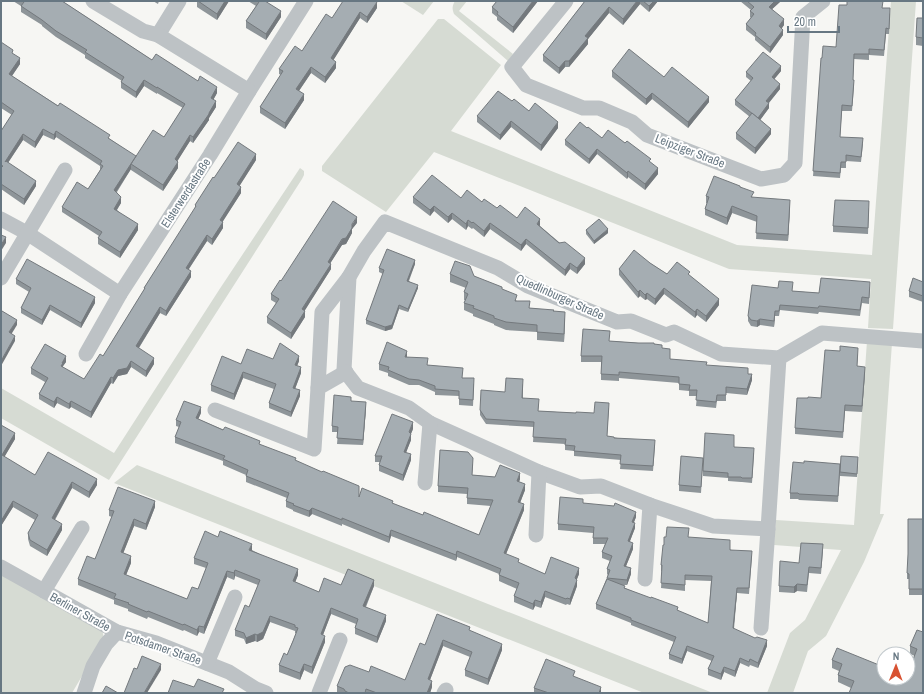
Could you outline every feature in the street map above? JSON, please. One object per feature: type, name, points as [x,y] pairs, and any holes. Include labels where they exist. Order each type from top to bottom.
[{"type":"street","points":[[93,1],[144,32],[158,35],[250,91]]},
{"type":"street","points":[[158,35],[179,1]]},
{"type":"street","name":"Elsterwerdastraße","points":[[86,354],[120,294],[210,155],[306,1]]},
{"type":"street","name":"Leipziger Straße","points":[[566,1],[512,67],[526,85],[583,108],[599,108],[632,122],[647,135],[761,179],[784,175],[794,163],[803,17],[823,1]]},
{"type":"street","points":[[1,278],[65,170]]},
{"type":"street","points":[[1,219],[27,233],[120,294]]},
{"type":"street","name":"Quedlinburger Straße","points":[[215,410],[314,450],[322,312],[349,277],[364,251],[385,222],[498,268],[528,286],[617,322],[631,321],[666,335],[674,332],[721,354],[779,358]]},
{"type":"street","name":"Quedlinburger Straße","points":[[346,372],[344,370],[349,277]]},
{"type":"street","points":[[761,628],[779,358],[822,333],[923,341]]},
{"type":"street","points":[[318,388],[346,372],[358,388],[409,408],[430,423],[539,472],[580,487],[601,486],[650,505],[713,526],[768,529]]},
{"type":"street","points":[[424,483],[430,423]]},
{"type":"street","points":[[536,535],[539,472]]},
{"type":"street","points":[[646,579],[650,505]]},
{"type":"street","name":"Berliner Straße","points":[[44,591],[82,528]]},
{"type":"street","name":"Berliner Straße","points":[[1,567],[117,632]]},
{"type":"street","name":"Potsdamer Straße","points":[[207,663],[234,597]]},
{"type":"street","name":"Potsdamer Straße","points":[[84,693],[93,666],[106,644],[117,632],[156,643],[229,672],[242,687],[256,689],[266,693]]},
{"type":"street","points":[[319,693],[340,640]]},
{"type":"shaded area","points":[[401,1],[434,1],[423,15]]},
{"type":"shaded area","points":[[455,1],[467,1],[459,11],[513,54],[508,61],[454,14],[453,4]]},
{"type":"shaded area","points":[[891,1],[916,1],[893,329],[868,328],[871,279],[729,269],[434,152],[386,212],[322,171],[322,166],[438,19],[444,19],[501,65],[451,131],[737,245],[872,255]]},
{"type":"shaded area","points":[[300,168],[304,171],[302,179],[109,480],[1,418],[1,388],[114,453]]},
{"type":"shaded area","points":[[867,341],[892,343],[880,514],[884,514],[864,562],[826,636],[808,651],[793,693],[767,693],[790,633],[805,620],[841,550],[774,545],[776,520],[854,525]]},
{"type":"shaded area","points":[[137,465],[713,693],[644,693],[114,483]]},
{"type":"shaded area","points":[[1,572],[102,629],[104,639],[72,693],[1,693]]},
{"type":"building","points":[[22,1],[62,1],[152,60],[156,54],[198,81],[200,76],[217,87],[211,98],[216,101],[209,114],[193,137],[190,135],[175,159],[178,162],[163,185],[131,164],[153,130],[164,137],[185,104],[144,80],[136,92],[121,82],[124,77],[85,52],[87,50],[56,31],[21,6],[24,2]]},
{"type":"building","points":[[198,1],[225,1],[217,14]]},
{"type":"building","points":[[258,1],[265,1],[281,11],[266,34],[246,21],[259,2]]},
{"type":"building","points":[[343,1],[377,2],[367,17],[360,12],[331,58],[336,62],[325,77],[311,67],[296,89],[304,94],[285,123],[260,107],[283,71],[279,69],[295,46],[302,51],[326,14],[332,18]]},
{"type":"building","points":[[497,1],[533,1],[513,27],[497,14],[498,12],[492,7]]},
{"type":"building","points":[[585,1],[637,1],[623,19],[609,7],[585,36],[588,38],[569,61],[565,61],[559,68],[543,55]]},
{"type":"building","points":[[643,1],[654,1],[649,6]]},
{"type":"building","points":[[747,1],[775,1],[769,7],[784,19],[779,26],[783,30],[770,47],[755,35],[756,33],[746,24],[754,14],[750,11],[754,7]]},
{"type":"building","points":[[847,1],[883,1],[882,8],[890,8],[889,29],[886,28],[884,50],[869,49],[869,54],[854,54],[852,106],[842,105],[840,137],[863,138],[861,157],[846,155],[846,162],[841,162],[840,173],[813,171],[823,46],[836,47],[839,5],[847,5]]},
{"type":"building","points":[[917,18],[923,18],[923,38],[916,37]]},
{"type":"building","points":[[1,42],[13,50],[12,53],[20,58],[9,74],[58,106],[60,103],[110,135],[108,138],[136,156],[114,190],[121,197],[114,209],[138,224],[120,252],[98,238],[102,232],[62,207],[77,182],[88,189],[103,166],[100,164],[102,161],[56,131],[54,135],[43,129],[35,142],[23,134],[5,162],[6,161],[36,181],[24,199],[1,184],[1,168],[3,166],[1,165],[1,131],[14,111],[1,102]]},
{"type":"building","points":[[629,49],[664,77],[672,67],[709,97],[688,122],[652,93],[646,99],[612,71]]},
{"type":"building","points":[[763,52],[781,66],[772,77],[780,84],[766,101],[769,103],[758,118],[735,100],[753,78],[746,72]]},
{"type":"building","points":[[498,91],[512,101],[514,99],[529,111],[535,103],[558,122],[541,145],[511,121],[500,135],[477,116]]},
{"type":"building","points":[[752,113],[771,129],[755,148],[736,133]]},
{"type":"building","points":[[580,122],[602,138],[608,130],[625,143],[627,141],[651,159],[649,161],[658,168],[645,184],[628,171],[627,173],[597,149],[589,159],[565,140]]},
{"type":"building","points":[[238,142],[256,154],[237,184],[241,187],[220,220],[223,222],[212,239],[207,235],[186,268],[191,271],[166,311],[160,307],[136,346],[154,358],[146,371],[131,361],[127,368],[118,370],[113,378],[111,377],[91,412],[71,401],[69,404],[57,397],[54,402],[39,394],[48,378],[31,368],[45,344],[66,356],[61,366],[84,379],[100,354],[103,356],[196,206],[195,205]]},
{"type":"building","points":[[432,175],[461,198],[467,190],[482,202],[484,199],[497,208],[500,205],[517,218],[525,207],[540,219],[537,224],[559,243],[565,242],[585,258],[577,268],[570,263],[565,270],[526,239],[521,245],[490,223],[484,231],[468,220],[466,224],[452,213],[448,217],[434,206],[430,210],[413,197]]},
{"type":"building","points":[[714,176],[754,192],[751,197],[790,200],[788,235],[756,233],[757,216],[732,206],[727,218],[705,209],[709,197],[706,196]]},
{"type":"building","points":[[835,200],[869,201],[868,228],[833,226]]},
{"type":"building","points":[[333,201],[357,217],[346,238],[342,239],[328,262],[331,264],[302,309],[305,311],[291,333],[267,317],[279,299],[271,294]]},
{"type":"building","points":[[599,219],[608,229],[594,241],[586,230]]},
{"type":"building","points":[[1,235],[6,237],[1,245]]},
{"type":"building","points":[[387,249],[415,260],[407,281],[418,285],[408,309],[399,305],[392,325],[385,327],[366,320],[384,270],[379,268]]},
{"type":"building","points":[[634,250],[667,274],[677,262],[690,272],[688,274],[719,299],[706,316],[697,309],[695,312],[664,288],[655,299],[647,293],[645,295],[640,290],[638,292],[619,269]]},
{"type":"building","points":[[27,259],[95,297],[81,323],[50,305],[42,320],[21,308],[31,288],[16,279]]},
{"type":"building","points":[[455,261],[470,266],[474,276],[502,287],[502,289],[517,295],[515,301],[530,301],[529,308],[565,312],[564,334],[537,332],[537,325],[506,322],[473,308],[474,306],[464,303],[468,294],[464,292],[468,282],[450,274]]},
{"type":"building","points":[[821,278],[870,282],[869,298],[862,297],[860,310],[819,306],[818,308],[780,305],[779,311],[775,311],[774,321],[760,319],[757,321],[751,320],[748,316],[752,285],[778,288],[779,281],[793,282],[792,291],[819,293]]},
{"type":"building","points":[[913,278],[923,282],[923,296],[909,291]]},
{"type":"building","points":[[2,311],[17,320],[9,332],[15,336],[1,361],[1,313]]},
{"type":"building","points":[[583,329],[610,331],[609,341],[654,343],[662,345],[662,348],[670,349],[670,359],[707,362],[706,365],[748,368],[748,374],[752,374],[747,389],[726,387],[726,395],[717,395],[716,402],[696,400],[697,390],[689,390],[690,385],[679,384],[679,377],[619,372],[619,375],[601,374],[602,356],[581,356]]},
{"type":"building","points":[[387,342],[407,351],[405,357],[428,358],[427,365],[463,368],[462,378],[474,378],[473,400],[459,399],[459,391],[435,389],[435,386],[419,380],[409,379],[388,370],[389,367],[379,364]]},
{"type":"building","points":[[280,343],[299,356],[295,365],[301,367],[293,388],[300,390],[291,412],[269,403],[276,384],[243,372],[234,394],[211,385],[222,356],[241,364],[247,349],[273,359]]},
{"type":"building","points":[[840,346],[858,348],[857,366],[865,367],[862,406],[845,405],[843,432],[795,428],[797,398],[821,398],[825,350],[840,351]]},
{"type":"building","points":[[506,378],[523,379],[522,398],[539,399],[538,411],[594,413],[595,402],[609,403],[607,436],[614,438],[655,440],[653,466],[620,464],[621,455],[574,451],[575,446],[565,445],[566,439],[533,437],[534,422],[486,419],[480,410],[481,390],[505,392]]},
{"type":"building","points":[[334,395],[351,397],[351,401],[366,402],[363,440],[337,438],[338,427],[332,426]]},
{"type":"building","points":[[184,401],[201,407],[196,418],[223,430],[225,427],[260,441],[259,444],[296,458],[295,460],[322,472],[323,471],[359,486],[359,497],[362,488],[393,501],[392,503],[423,515],[424,512],[479,535],[493,500],[467,498],[468,488],[438,486],[440,450],[468,452],[473,458],[472,475],[495,477],[500,465],[520,473],[517,481],[525,484],[518,502],[524,504],[504,553],[519,559],[518,562],[545,574],[551,557],[579,568],[575,578],[577,580],[570,599],[566,599],[545,591],[541,602],[535,600],[533,604],[514,596],[519,583],[499,575],[501,569],[457,551],[456,555],[391,530],[389,537],[342,518],[342,520],[312,508],[309,511],[293,505],[294,504],[286,501],[289,493],[246,476],[248,470],[223,459],[225,456],[175,437],[181,422],[176,420]]},
{"type":"building","points":[[392,414],[413,422],[409,432],[411,434],[404,452],[411,454],[403,475],[379,465],[382,456],[375,456]]},
{"type":"building","points":[[1,425],[15,433],[2,455],[35,475],[48,452],[97,479],[89,492],[72,482],[52,518],[62,524],[47,550],[30,540],[28,533],[38,515],[13,501],[1,521]]},
{"type":"building","points":[[705,433],[734,435],[734,447],[754,448],[752,478],[728,477],[728,473],[703,471]]},
{"type":"building","points":[[681,456],[703,458],[701,487],[679,485]]},
{"type":"building","points":[[841,456],[858,457],[857,474],[840,472]]},
{"type":"building","points":[[804,461],[840,464],[838,496],[790,493],[793,462],[804,463]]},
{"type":"building","points":[[118,487],[155,501],[146,524],[134,519],[121,552],[131,556],[124,574],[187,599],[192,587],[198,589],[208,563],[194,558],[205,531],[218,537],[220,531],[252,544],[249,550],[298,569],[293,581],[319,592],[324,578],[341,585],[348,569],[374,580],[363,606],[386,615],[377,637],[355,628],[358,619],[331,608],[321,634],[325,636],[312,667],[304,664],[300,673],[279,665],[284,653],[287,655],[293,641],[298,628],[295,627],[295,625],[270,616],[263,632],[257,635],[255,634],[246,638],[244,633],[235,630],[245,605],[249,607],[260,580],[235,570],[234,573],[227,571],[204,627],[199,626],[197,630],[114,598],[116,594],[78,579],[87,556],[95,559],[114,511],[109,510]]},
{"type":"building","points":[[560,497],[583,499],[583,503],[614,506],[615,503],[636,512],[632,522],[635,523],[628,541],[633,543],[624,566],[631,568],[627,580],[607,578],[610,570],[607,569],[612,556],[602,552],[608,538],[593,538],[594,527],[558,524]]},
{"type":"building","points":[[908,519],[923,519],[923,589],[909,589],[909,574],[907,573]]},
{"type":"building","points":[[667,527],[689,528],[688,537],[730,540],[730,550],[752,551],[749,588],[737,588],[733,628],[755,638],[757,637],[767,640],[758,663],[750,659],[749,662],[740,658],[735,671],[724,667],[721,674],[708,669],[714,656],[687,646],[682,659],[669,654],[676,637],[631,620],[631,618],[596,604],[607,579],[625,586],[624,588],[678,607],[677,610],[708,623],[712,576],[685,575],[685,585],[661,583],[663,545]]},
{"type":"building","points":[[801,543],[823,544],[821,568],[809,567],[807,585],[797,584],[794,587],[779,586],[780,561],[799,563]]},
{"type":"building","points":[[437,614],[470,627],[469,630],[502,644],[488,679],[465,670],[472,652],[443,640],[428,679],[432,681],[427,693],[377,693],[366,689],[365,693],[349,693],[337,686],[345,667],[350,665],[369,672],[371,666],[405,680],[420,643],[425,645]]},
{"type":"building","points":[[917,630],[923,632],[923,693],[849,693],[854,681],[838,675],[842,664],[832,660],[837,648],[876,664],[876,686],[916,686],[917,649],[916,646],[910,646]]},
{"type":"building","points":[[142,656],[161,664],[144,693],[124,693],[134,668],[137,669]]},
{"type":"building","points":[[546,659],[575,671],[573,676],[601,687],[599,693],[549,693],[534,688]]},
{"type":"building","points":[[198,679],[224,689],[222,693],[168,693],[173,680],[194,687]]},
{"type":"building","points":[[106,686],[118,693],[102,693]]}]
